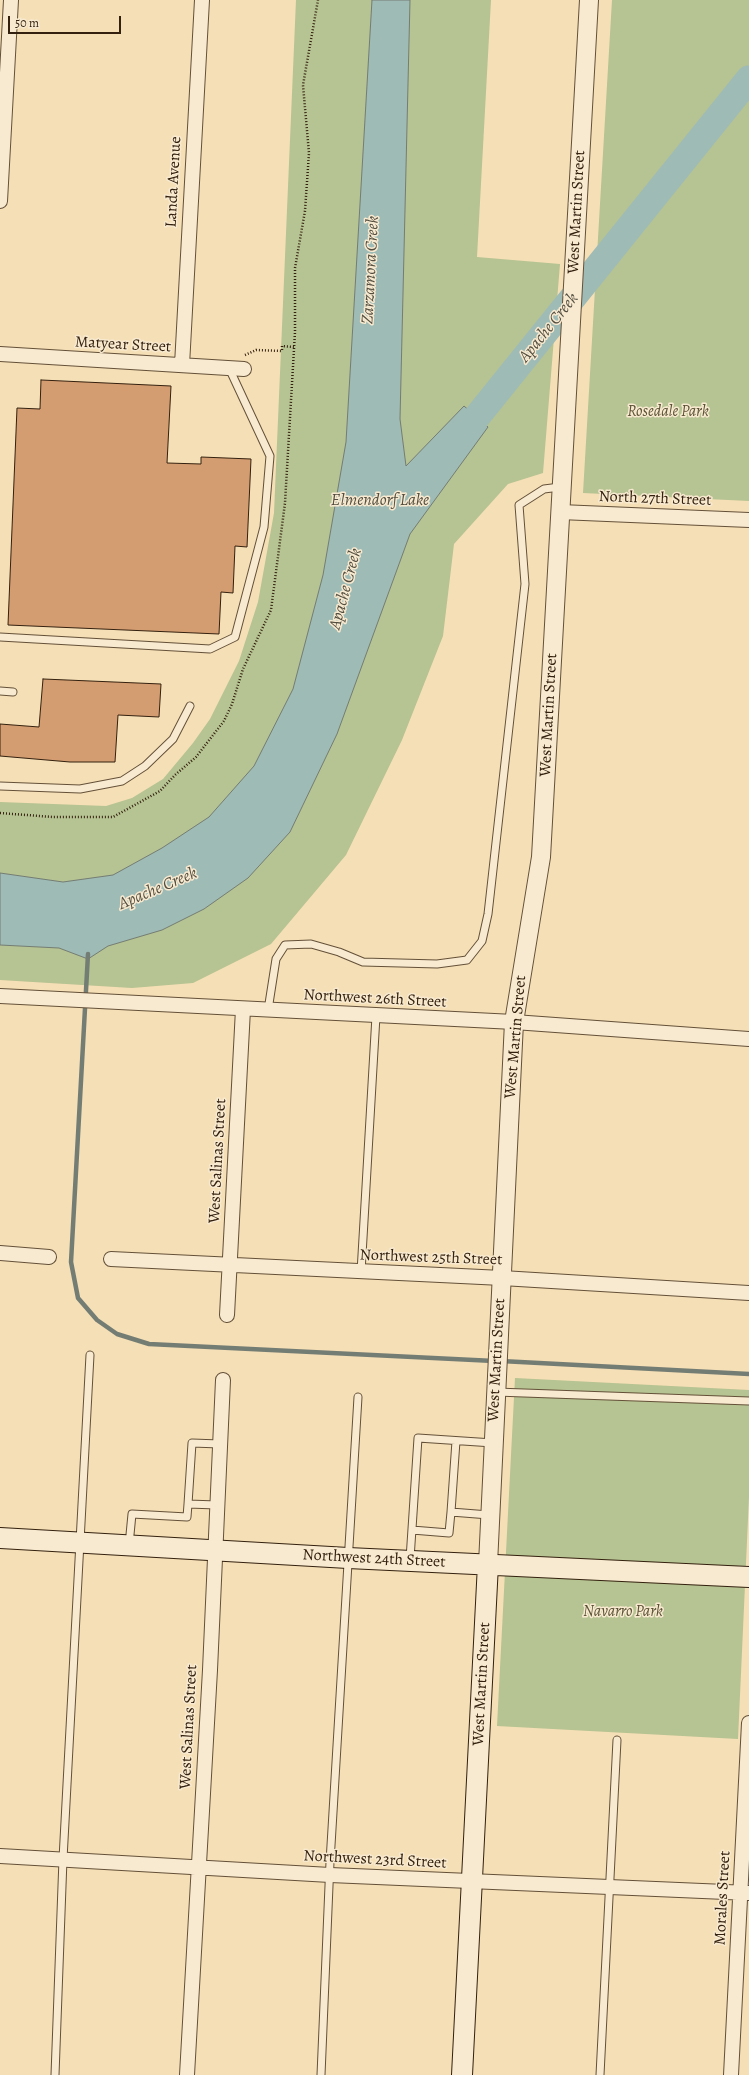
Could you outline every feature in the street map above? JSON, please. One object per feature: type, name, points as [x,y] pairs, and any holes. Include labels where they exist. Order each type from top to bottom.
[{"type":"main road","name":"Northwest 24th Street","points":[[0,1538],[348,1558],[749,1577]]},
{"type":"main road","name":"West Martin Street","points":[[462,2075],[488,1564]]},
{"type":"street","points":[[0,201],[11,0]]},
{"type":"street","name":"Landa Avenue","points":[[182,365],[202,0]]},
{"type":"street","name":"West Martin Street","points":[[488,1564],[514,1022],[541,856],[589,0]]},
{"type":"street","name":"Matyear Street","points":[[0,354],[244,369]]},
{"type":"street","name":"North 27th Street","points":[[560,512],[749,520]]},
{"type":"street","name":"Northwest 26th Street","points":[[0,996],[514,1022],[749,1039]]},
{"type":"street","name":"West Salinas Street","points":[[227,1315],[243,1009]]},
{"type":"street","points":[[0,1253],[49,1256]]},
{"type":"street","name":"Northwest 25th Street","points":[[111,1259],[502,1278],[749,1293]]},
{"type":"street","name":"West Salinas Street","points":[[187,2075],[199,1867],[223,1380]]},
{"type":"street","name":"Morales Street","points":[[731,2075],[744,1893],[749,1723]]},
{"type":"street","name":"Northwest 23rd Street","points":[[0,1856],[330,1875],[744,1893]]},
{"type":"lane","points":[[0,637],[210,649],[235,637],[264,527],[270,456],[229,368]]},
{"type":"lane","points":[[268,1010],[276,959],[285,944],[311,944],[339,952],[363,962],[438,964],[468,960],[482,941],[488,914],[525,584],[519,505],[544,489],[562,486]]},
{"type":"lane","points":[[0,691],[13,692]]},
{"type":"lane","points":[[0,786],[80,789],[122,781],[145,766],[173,739],[190,706]]},
{"type":"lane","points":[[361,1272],[376,1016]]},
{"type":"lane","points":[[55,2075],[63,1859],[90,1355]]},
{"type":"lane","points":[[496,1389],[749,1401]]},
{"type":"lane","points":[[321,2075],[330,1875],[358,1396]]},
{"type":"lane","points":[[410,1560],[418,1438],[493,1444]]},
{"type":"lane","points":[[412,1530],[449,1533],[456,1441]]},
{"type":"lane","points":[[129,1545],[132,1514],[187,1517],[192,1443],[220,1444]]},
{"type":"lane","points":[[188,1504],[217,1505]]},
{"type":"lane","points":[[451,1512],[490,1515]]},
{"type":"lane","points":[[600,2075],[617,1740]]},
{"type":"path","points":[[0,813],[53,817],[113,817],[160,791],[175,775],[196,757],[224,721],[232,704],[243,668],[271,610],[285,503],[294,346],[295,268],[305,211],[309,154],[303,85],[318,0]]},
{"type":"path","points":[[244,369],[245,354],[256,350],[282,351],[282,346],[294,346]]},
{"type":"green space","points":[[296,0],[491,0],[477,257],[560,264],[543,473],[508,484],[454,544],[443,636],[402,740],[346,855],[271,944],[193,983],[132,988],[0,980],[0,802],[106,806],[132,798],[163,779],[193,743],[210,719],[239,661],[258,602],[274,513]]},
{"type":"green space","name":"Rosedale Park","points":[[612,0],[749,0],[749,501],[583,493]]},
{"type":"green space","name":"Navarro Park","points":[[515,1378],[749,1390],[749,1497],[738,1739],[497,1726]]},
{"type":"water","name":"Elmendorf Lake","points":[[372,0],[410,0],[400,419],[406,466],[464,406],[488,427],[410,534],[337,734],[290,832],[248,878],[204,909],[162,930],[108,946],[88,959],[59,948],[0,945],[0,873],[63,882],[113,875],[162,848],[209,817],[254,766],[293,689],[323,575],[346,442]]},
{"type":"building","points":[[41,380],[171,386],[167,463],[201,464],[201,457],[251,459],[247,547],[235,546],[233,593],[221,592],[219,634],[8,625],[17,408],[40,409]]},
{"type":"building","points":[[43,679],[161,684],[159,717],[118,715],[115,762],[70,762],[0,756],[0,724],[39,727]]},
{"type":"waterway","name":"Apache Creek","points":[[450,445],[476,418],[749,79]]},
{"type":"waterway","points":[[88,954],[71,1262],[78,1298],[97,1320],[117,1334],[149,1344],[494,1361]]},
{"type":"waterway","points":[[501,1361],[749,1374]]},
{"type":"water label","name":"Zarzamora Creek","points":[[371,270]]}]
